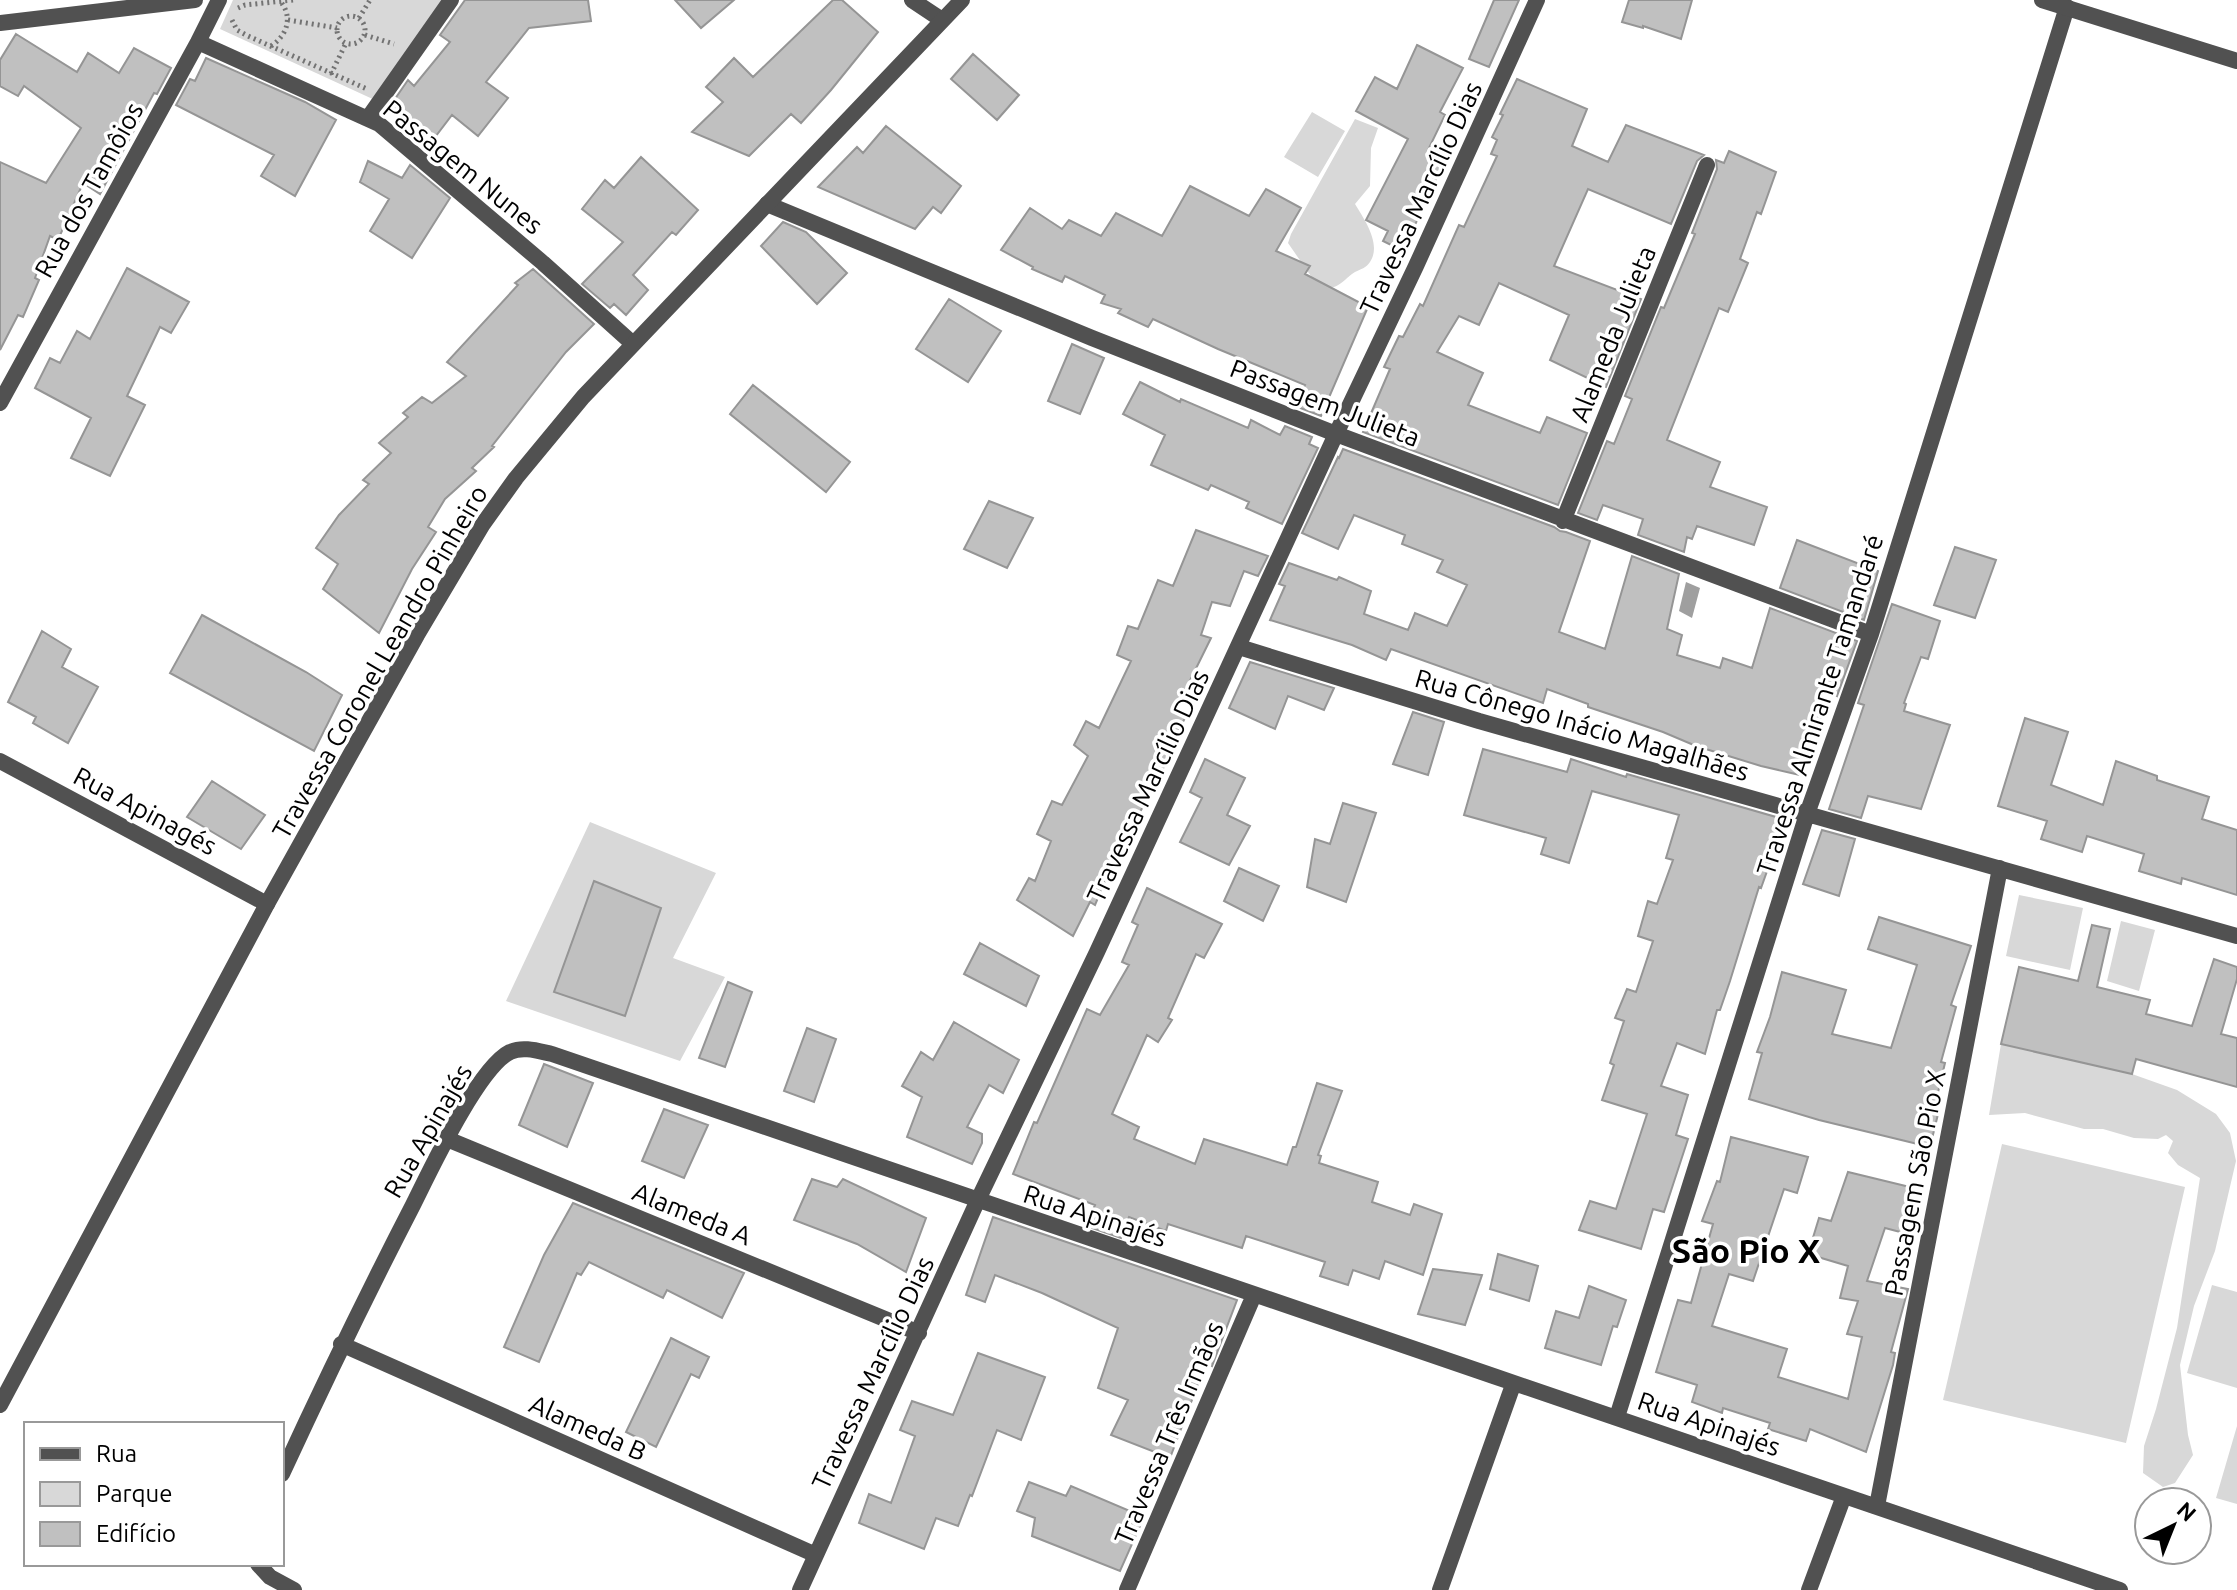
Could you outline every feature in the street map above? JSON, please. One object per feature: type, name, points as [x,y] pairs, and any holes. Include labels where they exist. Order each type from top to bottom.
[{"type":"street","points":[[0,23],[195,0]]},
{"type":"street","name":"Rua dos Tamôios","points":[[0,403],[219,0]]},
{"type":"street","points":[[368,118],[451,0]]},
{"type":"street","points":[[912,0],[942,20]]},
{"type":"street","name":"Travessa Coronel Leandro Pinheiro","points":[[0,1405],[267,904],[417,635],[483,524],[543,443],[632,343],[962,0]]},
{"type":"street","name":"Travessa Marcílio Dias","points":[[800,1590],[977,1202],[1239,647],[1537,0]]},
{"type":"street","points":[[2042,0],[2237,61]]},
{"type":"street","name":"Travessa Almirante Tamandaré","points":[[1617,1417],[1807,814],[1871,634],[2067,7]]},
{"type":"street","name":"Passagem Nunes","points":[[198,42],[368,118],[389,132],[632,343]]},
{"type":"street","name":"Alameda Julieta","points":[[1563,521],[1707,165]]},
{"type":"street","name":"Passagem Julieta","points":[[767,204],[1092,338],[1336,434],[1871,634]]},
{"type":"street","name":"Rua Cônego Inácio Magalhães","points":[[1239,647],[1479,721],[2237,936]]},
{"type":"street","name":"Rua Apinagés","points":[[0,761],[267,904]]},
{"type":"street","name":"Passagem São Pio X","points":[[1877,1506],[2000,868]]},
{"type":"street","name":"Rua Apinajés","points":[[284,1470],[341,1344],[447,1139],[483,1078],[497,1062],[512,1051],[528,1049],[552,1054],[977,1202],[2120,1590]]},
{"type":"street","name":"Alameda A","points":[[447,1139],[919,1333]]},
{"type":"street","name":"Travessa Três Irmãos","points":[[1127,1590],[1254,1295]]},
{"type":"street","name":"Alameda B","points":[[341,1344],[816,1555]]},
{"type":"street","points":[[1440,1590],[1513,1385]]},
{"type":"street","points":[[1809,1590],[1844,1496]]},
{"type":"street","points":[[260,1566],[270,1577],[290,1588]]},
{"type":"path","points":[[293,0],[240,6],[232,17],[232,23],[237,30],[331,74],[374,90]]},
{"type":"path","points":[[359,18],[370,0]]},
{"type":"path","points":[[271,46],[281,38],[288,20],[280,1]]},
{"type":"path","points":[[345,17],[359,18],[364,24],[365,35],[355,44],[346,43],[339,37],[337,28],[345,17]]},
{"type":"path","points":[[288,20],[337,28]]},
{"type":"path","points":[[365,35],[408,49]]},
{"type":"path","points":[[331,74],[346,43]]},
{"type":"green space","points":[[233,0],[444,0],[377,101],[220,29]]},
{"type":"green space","points":[[1312,112],[1345,131],[1318,177],[1284,157]]},
{"type":"green space","points":[[1355,119],[1378,128],[1371,148],[1370,186],[1355,204],[1373,240],[1373,255],[1365,267],[1329,289],[1315,282],[1288,243]]},
{"type":"green space","points":[[590,822],[716,873],[673,958],[725,977],[680,1061],[506,1001]]},
{"type":"green space","points":[[2019,895],[2083,908],[2070,970],[2006,956]]},
{"type":"green space","points":[[2121,921],[2155,930],[2139,991],[2107,981]]},
{"type":"green space","points":[[2001,1044],[2132,1074],[2177,1090],[2216,1114],[2230,1133],[2236,1161],[2215,1251],[2194,1306],[2180,1365],[2193,1455],[2175,1483],[2162,1486],[2143,1473],[2144,1446],[2177,1328],[2200,1178],[2178,1165],[2168,1153],[2173,1141],[2166,1135],[2158,1139],[2134,1138],[2103,1129],[2084,1129],[2025,1113],[1989,1115]]},
{"type":"green space","points":[[2002,1144],[2185,1187],[2126,1443],[1943,1400]]},
{"type":"green space","points":[[2212,1285],[2237,1292],[2237,1388],[2187,1373]]},
{"type":"green space","points":[[2237,1426],[2237,1504],[2216,1498]]},
{"type":"shaded area","points":[[1686,582],[1700,588],[1692,618],[1679,611]]},
{"type":"building","points":[[465,0],[588,0],[591,21],[529,28],[486,82],[508,98],[478,136],[452,115],[429,145],[388,109],[408,80],[414,86],[450,42],[440,35]]},
{"type":"building","points":[[675,0],[734,0],[701,28]]},
{"type":"building","points":[[833,0],[842,0],[878,32],[801,123],[791,114],[749,156],[692,132],[723,102],[706,87],[734,58],[753,77]]},
{"type":"building","points":[[1494,0],[1519,0],[1489,67],[1469,59]]},
{"type":"building","points":[[1629,0],[1692,0],[1681,39],[1622,22]]},
{"type":"building","points":[[16,34],[77,72],[88,53],[119,73],[134,48],[171,68],[157,94],[154,93],[100,194],[83,183],[58,240],[50,236],[35,278],[39,280],[23,317],[18,315],[0,350],[0,162],[46,183],[81,128],[24,86],[18,96],[0,86],[0,60]]},
{"type":"building","points":[[1417,45],[1463,68],[1440,112],[1445,115],[1428,150],[1445,160],[1403,251],[1383,241],[1388,231],[1366,220],[1408,139],[1356,111],[1375,77],[1397,89]]},
{"type":"building","points":[[973,54],[1019,95],[997,120],[951,79]]},
{"type":"building","points":[[206,58],[305,102],[336,120],[295,196],[261,176],[274,155],[176,105],[190,79],[195,81]]},
{"type":"building","points":[[1517,79],[1587,109],[1572,146],[1608,162],[1626,125],[1704,155],[1697,161],[1671,224],[1588,189],[1554,266],[1641,299],[1606,387],[1550,360],[1569,315],[1499,283],[1479,325],[1459,316],[1437,352],[1483,373],[1468,405],[1540,433],[1547,417],[1587,433],[1558,505],[1363,432],[1390,369],[1384,367],[1399,336],[1403,337],[1420,304],[1423,306],[1459,225],[1464,227],[1497,156],[1491,154],[1497,140],[1492,137]]},
{"type":"building","points":[[886,126],[961,186],[941,213],[933,207],[915,229],[818,187],[857,147],[863,153]]},
{"type":"building","points":[[1729,151],[1776,172],[1740,259],[1748,263],[1728,312],[1719,308],[1667,440],[1720,462],[1710,487],[1767,507],[1754,545],[1697,526],[1692,539],[1687,537],[1684,552],[1638,535],[1643,519],[1603,505],[1597,520],[1578,513],[1607,441],[1614,444],[1632,399],[1625,396],[1695,234],[1692,233],[1717,169],[1716,160],[1724,163]]},
{"type":"building","points":[[641,157],[698,210],[676,235],[672,232],[633,275],[648,290],[626,315],[614,304],[610,308],[582,284],[623,242],[582,209],[605,180],[614,188]]},
{"type":"building","points":[[368,161],[402,178],[410,165],[450,198],[412,258],[370,231],[389,199],[360,182]]},
{"type":"building","points":[[1190,186],[1249,216],[1266,189],[1301,208],[1276,251],[1310,266],[1305,274],[1368,307],[1321,416],[1295,406],[1305,385],[1153,319],[1148,327],[1118,313],[1121,309],[1101,303],[1105,295],[1065,276],[1062,282],[1032,269],[1001,250],[1030,208],[1062,229],[1069,220],[1101,236],[1116,213],[1162,236]]},
{"type":"building","points":[[783,222],[806,232],[847,273],[817,304],[761,246]]},
{"type":"building","points":[[127,268],[189,302],[171,333],[160,327],[127,396],[145,405],[110,476],[71,458],[91,418],[35,388],[50,358],[60,363],[77,331],[90,339]]},
{"type":"building","points":[[533,269],[594,324],[566,352],[494,447],[472,468],[476,471],[445,499],[428,527],[436,532],[412,569],[379,633],[323,589],[338,564],[316,548],[339,515],[369,484],[363,480],[391,453],[379,443],[408,417],[403,413],[422,397],[432,403],[466,376],[447,362],[518,285],[515,283]]},
{"type":"building","points":[[949,299],[1001,331],[968,382],[916,349]]},
{"type":"building","points":[[1072,344],[1104,358],[1080,414],[1048,401]]},
{"type":"building","points":[[1140,382],[1180,402],[1181,399],[1248,428],[1251,420],[1280,435],[1285,426],[1312,437],[1309,444],[1318,448],[1282,524],[1246,508],[1249,502],[1211,485],[1208,490],[1151,465],[1165,435],[1123,414]]},
{"type":"building","points":[[753,385],[850,462],[826,492],[730,414]]},
{"type":"building","points":[[1343,449],[1590,541],[1559,632],[1605,649],[1632,556],[1679,574],[1667,629],[1682,635],[1677,655],[1720,668],[1723,658],[1752,668],[1770,608],[1857,641],[1837,696],[1831,693],[1800,775],[1696,746],[1547,689],[1543,703],[1391,649],[1386,660],[1352,645],[1270,620],[1285,586],[1279,584],[1289,563],[1337,580],[1339,577],[1371,591],[1364,614],[1408,630],[1415,613],[1447,626],[1467,585],[1437,572],[1443,560],[1402,544],[1405,535],[1354,515],[1338,549],[1302,533]]},
{"type":"building","points":[[989,501],[1033,518],[1007,568],[964,549]]},
{"type":"building","points":[[1196,530],[1268,556],[1258,576],[1244,571],[1230,606],[1212,602],[1201,635],[1211,638],[1174,713],[1185,718],[1172,743],[1176,744],[1111,867],[1095,905],[1090,902],[1073,936],[1017,900],[1029,878],[1035,881],[1051,841],[1037,834],[1052,801],[1062,805],[1088,756],[1074,745],[1086,721],[1099,728],[1131,661],[1117,655],[1128,626],[1138,629],[1158,580],[1173,586]]},
{"type":"building","points":[[1797,540],[1878,571],[1864,620],[1780,588]]},
{"type":"building","points":[[1955,547],[1996,560],[1975,618],[1934,605]]},
{"type":"building","points":[[1892,604],[1940,621],[1928,659],[1921,657],[1904,703],[1904,711],[1950,725],[1921,809],[1868,796],[1861,818],[1829,809],[1864,705],[1858,703]]},
{"type":"building","points":[[202,615],[342,695],[314,751],[170,673]]},
{"type":"building","points":[[42,631],[71,649],[62,667],[98,687],[68,743],[33,723],[36,717],[8,702]]},
{"type":"building","points":[[1250,662],[1334,688],[1324,710],[1288,696],[1275,729],[1229,708]]},
{"type":"building","points":[[1413,712],[1444,722],[1428,775],[1393,764]]},
{"type":"building","points":[[2025,718],[2068,732],[2051,785],[2103,805],[2116,761],[2157,776],[2157,780],[2209,797],[2202,819],[2237,830],[2237,895],[2182,878],[2181,884],[2139,871],[2144,854],[2087,836],[2082,852],[2041,839],[2047,821],[1998,806]]},
{"type":"building","points":[[1483,749],[1567,772],[1571,759],[1783,819],[1767,859],[1771,860],[1759,887],[1720,1010],[1717,1010],[1705,1054],[1677,1043],[1661,1086],[1688,1095],[1676,1135],[1688,1139],[1664,1212],[1653,1209],[1641,1249],[1579,1230],[1590,1201],[1616,1209],[1647,1114],[1602,1100],[1624,1021],[1615,1018],[1627,989],[1636,992],[1653,941],[1638,936],[1648,901],[1657,904],[1673,860],[1666,858],[1679,815],[1592,791],[1569,863],[1541,854],[1546,838],[1464,815]]},
{"type":"building","points":[[1205,759],[1245,778],[1227,815],[1250,826],[1229,865],[1180,842],[1202,798],[1190,792]]},
{"type":"building","points":[[212,781],[265,815],[241,849],[187,817]]},
{"type":"building","points":[[1343,803],[1376,813],[1346,902],[1307,887],[1315,839],[1330,844]]},
{"type":"building","points":[[1822,830],[1855,839],[1839,896],[1803,884]]},
{"type":"building","points":[[1239,868],[1279,886],[1263,921],[1224,901]]},
{"type":"building","points":[[594,881],[661,908],[625,1016],[554,992]]},
{"type":"building","points":[[1147,888],[1222,924],[1204,958],[1196,954],[1168,1018],[1172,1020],[1158,1042],[1147,1035],[1112,1114],[1139,1127],[1134,1139],[1195,1164],[1204,1139],[1287,1165],[1317,1083],[1342,1091],[1318,1155],[1321,1156],[1319,1163],[1378,1182],[1372,1202],[1410,1215],[1414,1204],[1442,1214],[1423,1275],[1385,1261],[1379,1279],[1353,1270],[1348,1285],[1320,1276],[1325,1262],[1246,1236],[1242,1248],[1168,1224],[1166,1231],[1129,1217],[1121,1238],[1086,1226],[1095,1205],[1013,1174],[1087,1009],[1100,1015],[1129,965],[1122,962],[1138,925],[1132,922]]},
{"type":"building","points":[[1879,917],[1971,946],[1951,1005],[1956,1007],[1941,1062],[1945,1063],[1934,1109],[1939,1110],[1930,1147],[1749,1099],[1762,1053],[1757,1052],[1782,972],[1846,990],[1832,1034],[1891,1048],[1917,965],[1868,949]]},
{"type":"building","points":[[2092,925],[2110,929],[2097,987],[2150,1000],[2146,1014],[2192,1026],[2214,959],[2237,967],[2237,979],[2221,1034],[2237,1038],[2237,1087],[2136,1059],[2132,1074],[2001,1044],[2019,967],[2078,981]]},
{"type":"building","points":[[980,943],[1039,976],[1026,1006],[964,974]]},
{"type":"building","points":[[728,982],[752,992],[725,1067],[699,1058]]},
{"type":"building","points":[[954,1022],[1019,1060],[1003,1093],[989,1085],[967,1127],[982,1134],[982,1143],[972,1164],[907,1137],[922,1097],[902,1086],[921,1052],[933,1060]]},
{"type":"building","points":[[807,1028],[836,1039],[814,1102],[784,1091]]},
{"type":"building","points":[[544,1064],[593,1083],[567,1147],[519,1125]]},
{"type":"building","points":[[664,1109],[708,1125],[684,1178],[642,1161]]},
{"type":"building","points":[[1731,1137],[1808,1157],[1797,1193],[1784,1189],[1753,1281],[1729,1274],[1712,1326],[1787,1349],[1778,1377],[1848,1399],[1862,1337],[1847,1334],[1858,1301],[1840,1298],[1848,1266],[1808,1254],[1819,1218],[1831,1221],[1848,1172],[1918,1189],[1904,1233],[1885,1228],[1867,1281],[1908,1289],[1891,1352],[1895,1353],[1893,1365],[1866,1452],[1810,1429],[1806,1441],[1768,1429],[1770,1423],[1723,1408],[1722,1413],[1692,1402],[1697,1385],[1656,1372],[1678,1300],[1691,1303],[1713,1224],[1702,1221],[1717,1181],[1720,1182]]},
{"type":"building","points":[[812,1179],[837,1187],[843,1179],[926,1218],[906,1272],[857,1244],[794,1220]]},
{"type":"building","points":[[573,1203],[744,1273],[722,1318],[667,1290],[663,1298],[589,1262],[581,1275],[577,1273],[539,1362],[504,1347],[544,1255]]},
{"type":"building","points":[[993,1217],[1237,1300],[1212,1366],[1206,1363],[1170,1458],[1111,1435],[1128,1400],[1098,1388],[1118,1328],[995,1275],[985,1302],[966,1295]]},
{"type":"building","points":[[1498,1254],[1538,1266],[1529,1301],[1490,1289]]},
{"type":"building","points":[[1433,1269],[1482,1275],[1465,1325],[1418,1314]]},
{"type":"building","points":[[1589,1286],[1626,1300],[1617,1327],[1613,1326],[1601,1365],[1545,1348],[1556,1311],[1579,1318]]},
{"type":"building","points":[[671,1338],[709,1357],[699,1378],[691,1374],[656,1447],[626,1432]]},
{"type":"building","points":[[978,1353],[1045,1377],[1021,1440],[997,1430],[958,1526],[936,1518],[924,1549],[859,1523],[869,1494],[891,1503],[915,1436],[900,1430],[912,1401],[953,1415]]},
{"type":"building","points":[[1029,1482],[1066,1496],[1071,1486],[1144,1517],[1120,1571],[1032,1536],[1035,1518],[1017,1511]]},
{"type":"district","name":"São Pio X","points":[[1746,1251]]}]
